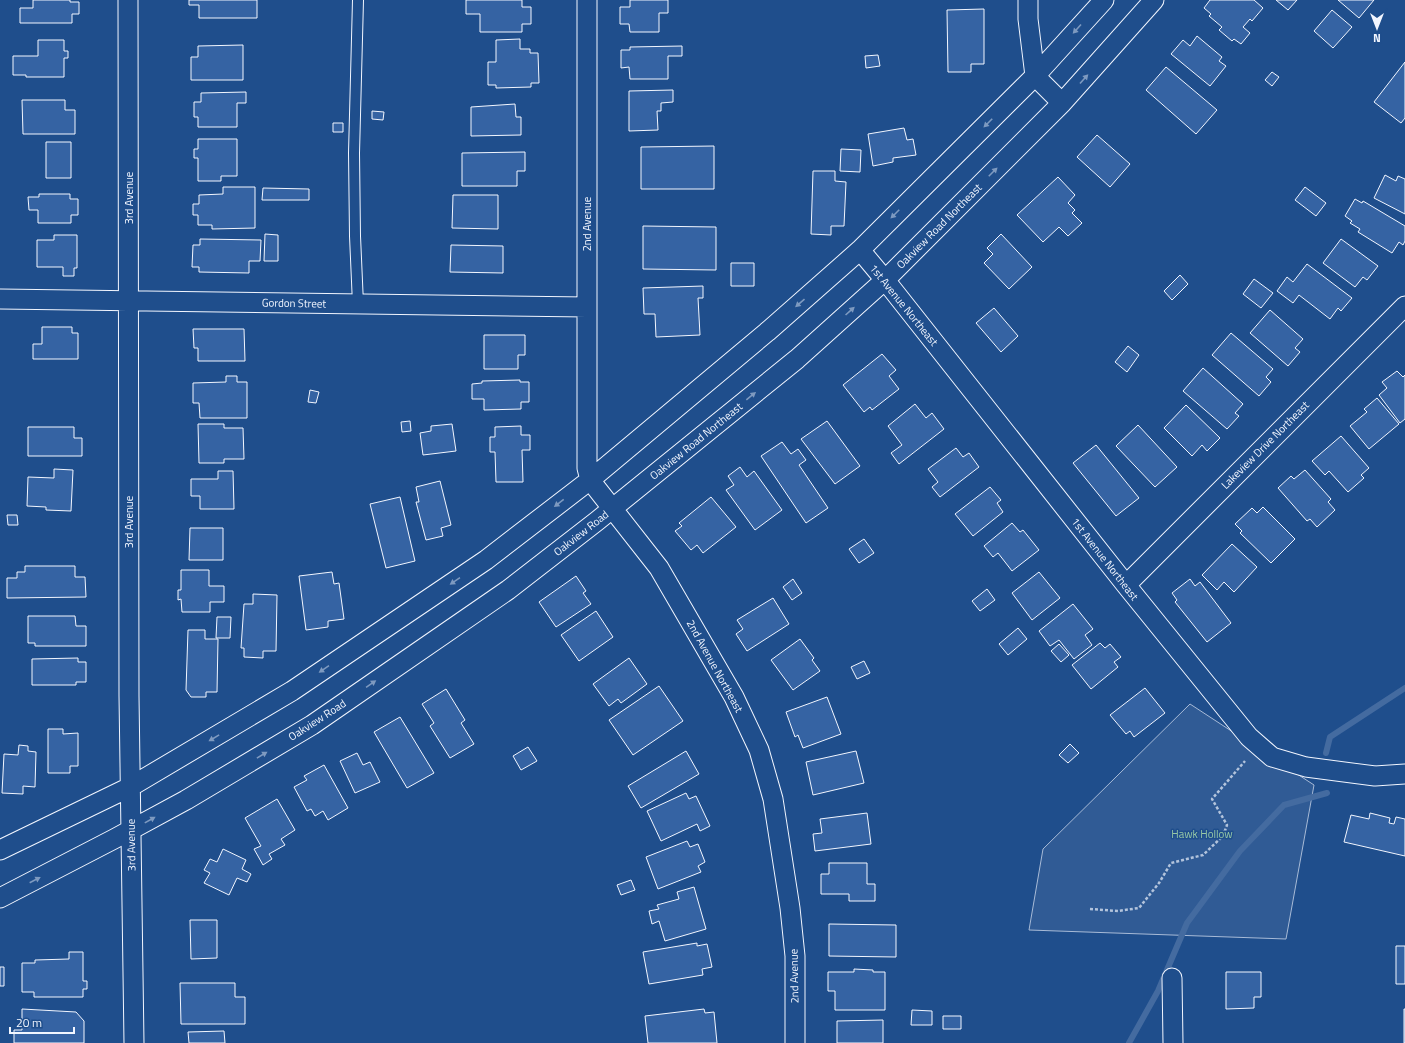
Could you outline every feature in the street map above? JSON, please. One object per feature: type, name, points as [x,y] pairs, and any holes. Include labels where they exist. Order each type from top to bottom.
[{"type":"street","name":"3rd Avenue","points":[[128,0],[130,787],[134,1043]]},
{"type":"street","name":"2nd Avenue","points":[[587,0],[587,447]]},
{"type":"street","points":[[0,850],[130,787],[292,691],[486,560],[590,480],[767,332],[860,250],[1035,76],[1104,0]]},
{"type":"street","name":"Oakview Road Northeast","points":[[612,509],[797,359],[885,280],[1062,103],[1154,0]]},
{"type":"street","points":[[1028,9],[1035,76],[1062,103]]},
{"type":"street","name":"1st Avenue Northeast","points":[[860,250],[1249,738],[1272,757],[1306,767],[1375,776],[1405,774]]},
{"type":"street","name":"Gordon Street","points":[[0,300],[587,306]]},
{"type":"street","name":"Lakeview Drive Northeast","points":[[1126,585],[1405,306]]},
{"type":"street","name":"2nd Avenue Northeast","points":[[587,447],[587,468],[590,480],[659,568],[734,697],[759,750],[773,799],[790,910]]},
{"type":"street","name":"Oakview Road","points":[[0,898],[186,800],[312,725],[508,590],[612,509]]},
{"type":"street","name":"2nd Avenue","points":[[790,910],[795,956],[795,1043]]},
{"type":"street","points":[[1172,978],[1173,1043]]},
{"type":"lane","points":[[358,0],[354,169],[358,304]]},
{"type":"path","points":[[1090,909],[1118,911],[1139,908],[1159,883],[1171,863],[1203,855],[1224,836],[1227,825],[1212,799],[1258,745]]},
{"type":"shaded area","name":"Hawk Hollow","points":[[1190,704],[1314,785],[1286,939],[1029,930],[1043,849]]},
{"type":"building","points":[[33,0],[70,0],[70,2],[79,2],[79,14],[72,14],[72,23],[20,23],[20,8],[33,8]]},
{"type":"building","points":[[189,0],[257,0],[257,18],[199,18],[199,5],[189,5]]},
{"type":"building","points":[[466,0],[522,0],[522,7],[531,7],[531,24],[522,24],[522,32],[480,32],[480,14],[466,14]]},
{"type":"building","points":[[630,0],[668,0],[668,13],[659,13],[659,32],[630,32],[629,24],[620,24],[620,7],[630,7]]},
{"type":"building","points":[[1210,0],[1254,0],[1263,8],[1252,21],[1250,19],[1243,27],[1250,33],[1241,44],[1234,39],[1232,41],[1219,30],[1222,27],[1209,16],[1211,14],[1204,8]]},
{"type":"building","points":[[1276,0],[1297,0],[1288,10]]},
{"type":"building","points":[[1338,0],[1374,0],[1359,18]]},
{"type":"building","points":[[984,9],[984,64],[971,64],[971,72],[948,72],[947,10]]},
{"type":"building","points":[[1332,10],[1352,27],[1333,48],[1314,31]]},
{"type":"building","points":[[1197,36],[1222,57],[1219,61],[1226,66],[1210,86],[1171,54],[1183,40],[1190,46]]},
{"type":"building","points":[[520,39],[520,49],[530,49],[530,53],[538,53],[539,83],[531,83],[531,87],[496,88],[496,85],[488,85],[488,62],[496,62],[496,40]]},
{"type":"building","points":[[38,40],[64,40],[64,51],[68,51],[68,58],[64,58],[64,77],[26,77],[26,75],[13,75],[13,56],[38,56]]},
{"type":"building","points":[[243,45],[243,80],[191,80],[191,57],[198,57],[198,46]]},
{"type":"building","points":[[682,46],[682,56],[668,56],[668,79],[630,79],[629,67],[621,68],[621,50],[630,50],[630,47]]},
{"type":"building","points":[[878,55],[880,66],[866,68],[865,56]]},
{"type":"building","points":[[1405,62],[1405,118],[1401,123],[1374,102]]},
{"type":"building","points":[[1166,67],[1217,110],[1196,134],[1146,90]]},
{"type":"building","points":[[1272,72],[1279,77],[1272,86],[1265,80]]},
{"type":"building","points":[[673,90],[673,102],[661,103],[661,111],[657,111],[658,130],[629,131],[629,91]]},
{"type":"building","points":[[246,92],[246,103],[237,103],[237,127],[198,127],[198,117],[194,117],[194,102],[201,102],[201,93]]},
{"type":"building","points":[[22,100],[65,100],[65,110],[75,110],[75,134],[23,134]]},
{"type":"building","points":[[515,104],[516,117],[521,117],[521,135],[471,136],[471,107]]},
{"type":"building","points":[[372,111],[384,112],[383,120],[372,119]]},
{"type":"building","points":[[333,123],[343,123],[343,132],[333,132]]},
{"type":"building","points":[[904,128],[907,140],[913,139],[916,155],[893,158],[893,162],[873,166],[868,134]]},
{"type":"building","points":[[1097,135],[1130,164],[1110,187],[1077,157]]},
{"type":"building","points":[[198,139],[237,139],[237,176],[221,176],[221,181],[198,181],[198,158],[194,158],[194,149],[198,149]]},
{"type":"building","points":[[46,142],[71,142],[71,178],[46,178]]},
{"type":"building","points":[[714,146],[714,189],[641,189],[641,147]]},
{"type":"building","points":[[841,149],[861,150],[860,172],[840,171]]},
{"type":"building","points":[[525,152],[525,171],[517,171],[517,186],[462,186],[462,153]]},
{"type":"building","points":[[813,171],[835,171],[835,181],[846,182],[844,226],[831,226],[831,235],[811,234]]},
{"type":"building","points":[[1385,175],[1396,181],[1398,176],[1405,179],[1405,214],[1374,198]]},
{"type":"building","points":[[1058,177],[1075,195],[1068,203],[1075,210],[1072,213],[1082,223],[1068,236],[1059,227],[1043,242],[1017,215]]},
{"type":"building","points":[[223,187],[255,187],[255,228],[212,229],[212,225],[198,225],[198,215],[193,215],[193,204],[199,204],[199,195],[223,194]]},
{"type":"building","points":[[1305,187],[1326,203],[1316,216],[1295,200]]},
{"type":"building","points":[[263,188],[309,189],[309,200],[262,200]]},
{"type":"building","points":[[39,194],[70,194],[70,199],[78,199],[78,215],[71,215],[71,223],[38,223],[38,210],[29,210],[28,197],[39,197]]},
{"type":"building","points":[[453,195],[498,195],[498,229],[452,228]]},
{"type":"building","points":[[1355,199],[1362,203],[1363,201],[1405,226],[1405,241],[1403,245],[1399,242],[1392,253],[1358,232],[1360,229],[1350,223],[1352,221],[1345,216]]},
{"type":"building","points":[[643,226],[716,227],[716,270],[643,269]]},
{"type":"building","points":[[265,234],[278,235],[278,261],[264,261]]},
{"type":"building","points":[[1001,234],[1032,267],[1009,289],[984,263],[993,254],[987,248]]},
{"type":"building","points":[[54,235],[77,235],[77,268],[74,268],[74,276],[63,276],[63,267],[37,267],[37,240],[54,240]]},
{"type":"building","points":[[200,239],[261,240],[260,261],[249,261],[249,273],[199,272],[199,267],[192,267],[193,245],[200,245]]},
{"type":"building","points":[[1341,239],[1378,266],[1367,280],[1363,277],[1355,287],[1323,263]]},
{"type":"building","points":[[451,245],[503,246],[503,273],[450,272]]},
{"type":"building","points":[[731,263],[754,263],[754,286],[731,286]]},
{"type":"building","points":[[1307,264],[1352,298],[1341,311],[1338,308],[1330,319],[1299,295],[1293,303],[1277,291],[1287,277],[1293,282]]},
{"type":"building","points":[[1180,275],[1188,284],[1172,300],[1164,291]]},
{"type":"building","points":[[1254,279],[1273,293],[1261,308],[1243,294]]},
{"type":"building","points":[[703,286],[703,298],[698,298],[700,335],[656,337],[655,314],[644,314],[643,288]]},
{"type":"building","points":[[994,308],[1018,336],[1001,352],[976,323]]},
{"type":"building","points":[[1270,310],[1303,339],[1295,348],[1300,352],[1288,366],[1250,333]]},
{"type":"building","points":[[42,327],[72,327],[72,333],[78,333],[78,359],[33,359],[33,344],[42,344]]},
{"type":"building","points":[[193,329],[244,329],[245,361],[198,361],[198,348],[194,348]]},
{"type":"building","points":[[1231,333],[1273,369],[1266,377],[1271,382],[1259,396],[1212,355]]},
{"type":"building","points":[[484,335],[525,335],[525,355],[518,355],[518,369],[484,369]]},
{"type":"building","points":[[1128,346],[1139,355],[1127,372],[1115,362]]},
{"type":"building","points":[[882,354],[896,370],[889,376],[899,389],[872,410],[870,407],[864,412],[843,385]]},
{"type":"building","points":[[1203,368],[1243,404],[1235,413],[1239,416],[1227,429],[1183,391]]},
{"type":"building","points":[[1397,371],[1403,377],[1405,375],[1405,419],[1400,423],[1379,395],[1387,388],[1382,382]]},
{"type":"building","points":[[226,376],[237,376],[237,382],[247,382],[247,418],[200,418],[199,403],[193,403],[193,383],[226,382]]},
{"type":"building","points":[[520,380],[520,382],[529,382],[529,402],[521,402],[521,409],[484,410],[484,399],[472,399],[472,384],[482,383],[482,381]]},
{"type":"building","points":[[310,390],[319,392],[316,403],[308,402]]},
{"type":"building","points":[[1377,398],[1399,424],[1369,449],[1350,426],[1367,412],[1364,409]]},
{"type":"building","points":[[915,404],[926,418],[932,413],[944,429],[899,464],[891,453],[902,445],[888,426]]},
{"type":"building","points":[[1186,405],[1220,438],[1207,451],[1202,445],[1192,456],[1164,428]]},
{"type":"building","points":[[410,421],[411,431],[402,432],[401,422]]},
{"type":"building","points":[[827,421],[860,466],[835,484],[801,439]]},
{"type":"building","points":[[198,424],[224,424],[224,428],[243,428],[244,459],[224,459],[224,463],[199,463]]},
{"type":"building","points":[[452,424],[456,451],[423,455],[420,433],[431,431],[431,426]]},
{"type":"building","points":[[1138,425],[1177,467],[1155,487],[1116,446]]},
{"type":"building","points":[[521,426],[521,435],[530,435],[530,450],[522,450],[523,482],[496,482],[495,452],[490,452],[490,437],[495,437],[495,427]]},
{"type":"building","points":[[28,427],[74,427],[74,438],[82,438],[82,456],[28,456]]},
{"type":"building","points":[[1341,436],[1369,468],[1361,475],[1364,478],[1348,492],[1329,471],[1325,475],[1312,461]]},
{"type":"building","points":[[782,442],[791,454],[798,449],[806,460],[799,465],[828,508],[806,523],[761,456]]},
{"type":"building","points":[[1096,445],[1139,498],[1116,516],[1073,463]]},
{"type":"building","points":[[956,448],[963,457],[969,453],[979,467],[940,497],[932,487],[938,482],[928,469]]},
{"type":"building","points":[[740,467],[747,477],[754,471],[782,510],[755,530],[726,490],[734,485],[728,476]]},
{"type":"building","points":[[54,469],[73,470],[71,511],[46,510],[46,507],[27,506],[28,477],[54,478]]},
{"type":"building","points":[[1305,470],[1331,499],[1328,502],[1335,510],[1317,527],[1310,519],[1307,521],[1278,488],[1291,476],[1294,479]]},
{"type":"building","points":[[218,471],[233,471],[234,509],[200,509],[200,496],[191,496],[191,479],[218,479]]},
{"type":"building","points":[[440,481],[451,525],[441,528],[443,536],[426,540],[416,502],[419,502],[416,487]]},
{"type":"building","points":[[990,487],[1001,500],[997,503],[1003,512],[973,536],[955,514]]},
{"type":"building","points":[[400,497],[415,561],[386,568],[370,504]]},
{"type":"building","points":[[711,497],[736,527],[703,553],[697,545],[691,550],[675,531],[682,526],[679,523]]},
{"type":"building","points":[[1263,507],[1295,539],[1271,563],[1240,533],[1242,531],[1235,524],[1252,508],[1257,513]]},
{"type":"building","points":[[7,515],[17,515],[18,525],[8,525]]},
{"type":"building","points":[[1012,523],[1020,532],[1023,530],[1039,550],[1012,571],[998,553],[993,557],[984,546]]},
{"type":"building","points":[[190,528],[223,528],[223,560],[189,560]]},
{"type":"building","points":[[864,539],[874,553],[859,563],[849,549]]},
{"type":"building","points":[[1232,544],[1257,567],[1234,592],[1224,582],[1217,590],[1202,575]]},
{"type":"building","points":[[25,566],[75,566],[75,577],[85,577],[86,597],[7,598],[7,578],[17,578],[17,572],[25,572]]},
{"type":"building","points":[[181,570],[209,570],[209,586],[224,586],[224,602],[210,602],[210,612],[182,612],[181,599],[178,600],[178,590],[181,590]]},
{"type":"building","points":[[332,572],[334,584],[339,583],[344,619],[328,621],[328,627],[306,630],[299,576]]},
{"type":"building","points":[[1039,572],[1060,598],[1032,620],[1012,593]]},
{"type":"building","points":[[576,576],[586,591],[583,593],[591,604],[556,627],[539,602]]},
{"type":"building","points":[[793,579],[802,593],[792,600],[783,587]]},
{"type":"building","points":[[1190,579],[1195,586],[1200,582],[1231,623],[1207,642],[1175,602],[1177,600],[1172,593]]},
{"type":"building","points":[[987,589],[995,600],[980,611],[972,601]]},
{"type":"building","points":[[253,594],[277,595],[276,651],[263,651],[263,658],[244,657],[244,648],[241,648],[244,604],[253,604]]},
{"type":"building","points":[[773,598],[789,624],[747,651],[736,634],[743,629],[737,620]]},
{"type":"building","points":[[1073,604],[1093,629],[1085,635],[1092,645],[1074,659],[1059,640],[1050,646],[1039,631]]},
{"type":"building","points":[[596,611],[613,637],[579,661],[561,635]]},
{"type":"building","points":[[28,616],[75,616],[76,626],[86,626],[86,646],[35,646],[35,643],[28,643]]},
{"type":"building","points":[[217,617],[231,617],[230,638],[216,638]]},
{"type":"building","points":[[1018,628],[1027,639],[1008,655],[999,644]]},
{"type":"building","points":[[188,630],[205,630],[205,639],[218,639],[217,692],[206,692],[206,697],[191,697],[186,690]]},
{"type":"building","points":[[800,639],[814,658],[812,660],[820,671],[793,690],[771,660]]},
{"type":"building","points":[[1100,643],[1105,648],[1110,644],[1121,657],[1114,662],[1118,667],[1091,689],[1072,665]]},
{"type":"building","points":[[1059,644],[1069,655],[1061,662],[1051,651]]},
{"type":"building","points":[[78,658],[78,662],[86,662],[86,682],[76,682],[76,685],[32,685],[32,659]]},
{"type":"building","points":[[629,658],[647,684],[621,703],[618,699],[609,706],[593,684]]},
{"type":"building","points":[[864,661],[870,673],[857,679],[851,667]]},
{"type":"building","points":[[659,686],[683,721],[633,755],[609,720]]},
{"type":"building","points":[[1145,688],[1165,713],[1134,737],[1130,731],[1126,734],[1110,715]]},
{"type":"building","points":[[446,689],[465,720],[461,723],[474,744],[450,758],[430,726],[434,723],[422,704]]},
{"type":"building","points":[[827,697],[841,734],[803,748],[798,735],[795,737],[786,712]]},
{"type":"building","points":[[400,717],[434,773],[407,788],[374,732]]},
{"type":"building","points":[[48,729],[63,729],[63,734],[78,733],[78,766],[70,766],[70,773],[48,773]]},
{"type":"building","points":[[1070,744],[1079,753],[1068,763],[1059,755]]},
{"type":"building","points":[[19,745],[28,746],[28,751],[36,752],[35,787],[23,786],[23,794],[2,793],[4,754],[18,755]]},
{"type":"building","points":[[528,747],[537,761],[521,770],[513,756]]},
{"type":"building","points":[[686,751],[699,774],[641,808],[628,786]]},
{"type":"building","points":[[856,751],[864,783],[813,795],[806,762]]},
{"type":"building","points":[[357,753],[363,765],[370,762],[380,782],[355,793],[340,761]]},
{"type":"building","points":[[324,765],[348,808],[328,820],[323,811],[315,816],[311,809],[307,811],[294,787],[307,780],[304,776]]},
{"type":"building","points":[[686,793],[689,799],[696,796],[710,826],[700,831],[697,824],[661,841],[647,811]]},
{"type":"building","points":[[277,799],[295,830],[281,839],[285,845],[269,854],[272,859],[263,865],[254,849],[261,846],[245,818]]},
{"type":"building","points":[[867,813],[871,844],[815,851],[813,834],[822,833],[820,819]]},
{"type":"building","points":[[1370,813],[1390,818],[1389,823],[1394,824],[1396,817],[1405,819],[1405,856],[1344,842],[1351,815],[1369,819]]},
{"type":"building","points":[[687,841],[690,847],[698,844],[705,862],[698,866],[701,872],[658,889],[646,857]]},
{"type":"building","points":[[223,849],[246,860],[242,869],[251,874],[247,882],[237,878],[229,895],[204,883],[210,873],[204,870],[210,859],[217,862]]},
{"type":"building","points":[[829,863],[867,863],[867,884],[875,884],[875,901],[849,901],[849,894],[821,894],[821,874],[829,874]]},
{"type":"building","points":[[631,880],[635,890],[621,895],[617,885]]},
{"type":"building","points":[[694,887],[706,929],[665,941],[659,921],[652,924],[649,911],[659,909],[657,905],[679,899],[677,892]]},
{"type":"building","points":[[190,920],[217,920],[217,958],[191,959]]},
{"type":"building","points":[[829,924],[896,925],[896,957],[829,956]]},
{"type":"building","points":[[697,943],[697,946],[707,944],[712,967],[702,969],[703,975],[649,984],[643,952]]},
{"type":"building","points":[[1396,946],[1405,946],[1405,984],[1396,984]]},
{"type":"building","points":[[69,952],[83,952],[83,981],[87,981],[87,989],[83,989],[83,997],[34,997],[34,992],[22,992],[22,963],[35,963],[35,960],[69,959]]},
{"type":"building","points":[[0,967],[4,967],[4,986],[0,986]]},
{"type":"building","points":[[854,969],[885,972],[885,1010],[835,1010],[835,991],[828,991],[828,972],[854,972]]},
{"type":"building","points":[[1226,972],[1261,972],[1261,997],[1254,997],[1254,1008],[1226,1009]]},
{"type":"building","points":[[180,983],[235,983],[235,997],[245,997],[245,1024],[181,1024]]},
{"type":"building","points":[[22,1009],[76,1012],[84,1021],[84,1043],[14,1043],[14,1030],[22,1030]]},
{"type":"building","points":[[704,1009],[705,1013],[714,1012],[717,1043],[648,1043],[645,1016]]},
{"type":"building","points":[[1405,1009],[1405,1043],[1404,1043]]},
{"type":"building","points":[[912,1010],[932,1011],[932,1025],[911,1025]]},
{"type":"building","points":[[943,1016],[961,1016],[961,1029],[943,1029]]},
{"type":"building","points":[[883,1020],[883,1043],[837,1043],[837,1021]]},
{"type":"building","points":[[224,1031],[225,1043],[189,1043],[188,1032]]},
{"type":"waterway","points":[[1326,753],[1330,737],[1405,688]]},
{"type":"waterway","points":[[1129,1043],[1158,991],[1187,923],[1240,851],[1284,805],[1327,793]]}]
